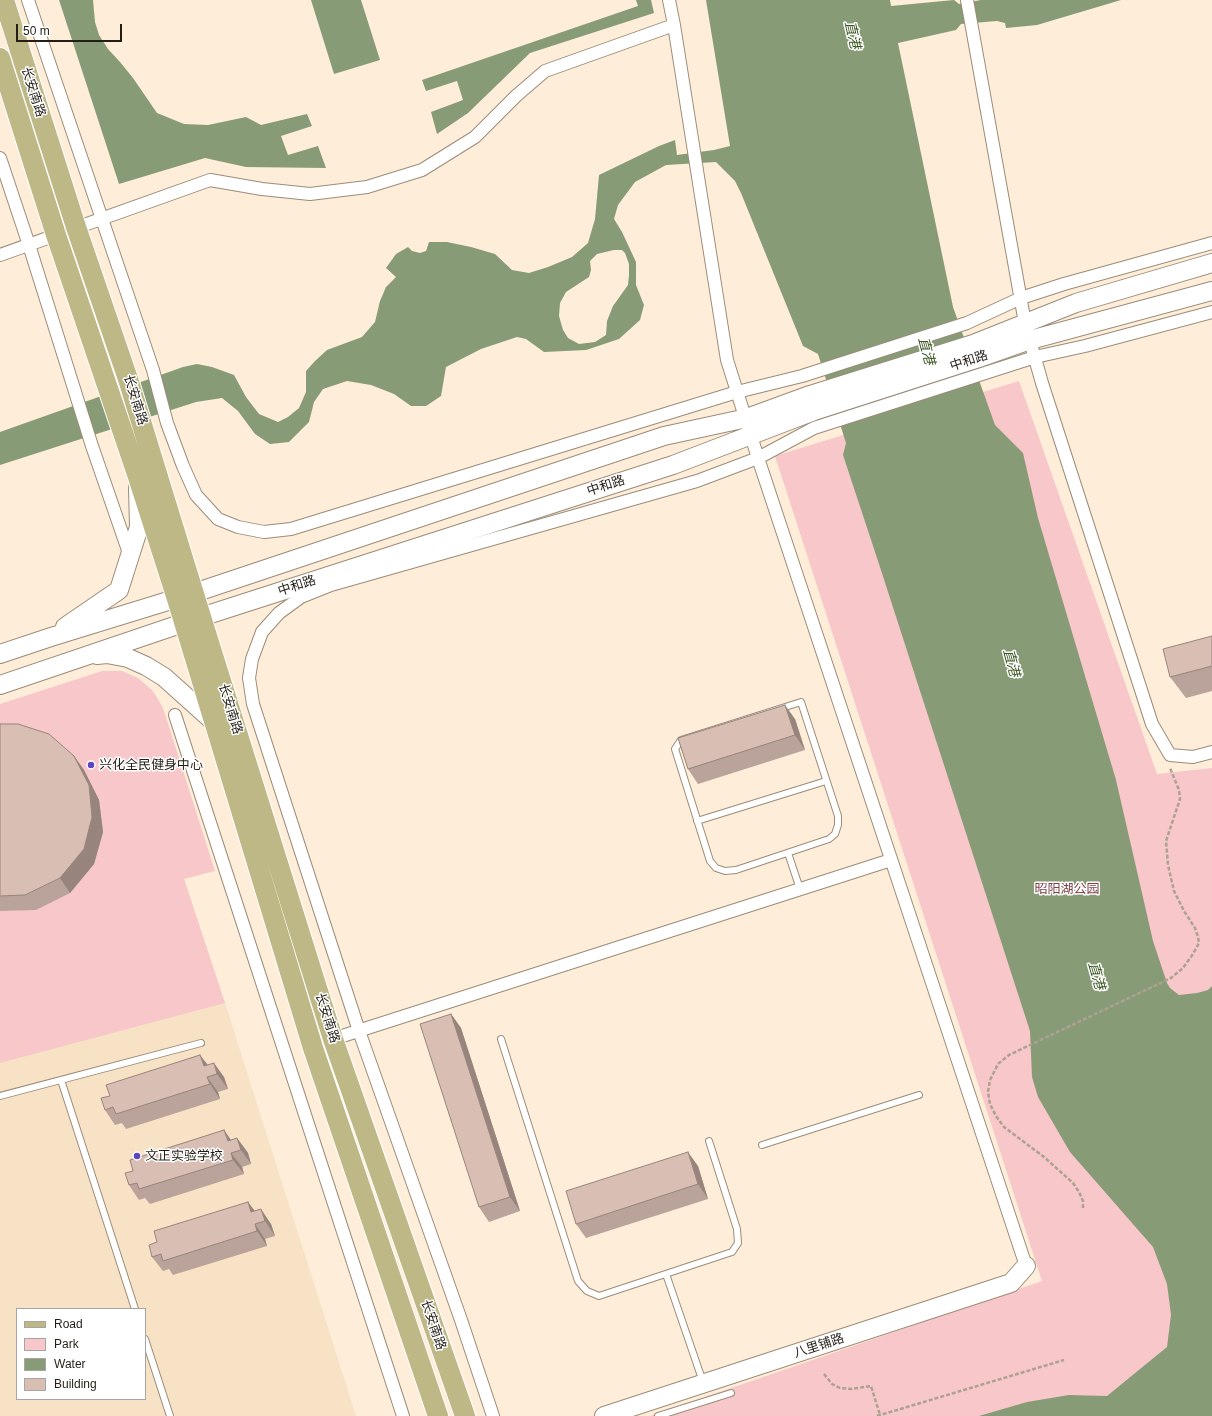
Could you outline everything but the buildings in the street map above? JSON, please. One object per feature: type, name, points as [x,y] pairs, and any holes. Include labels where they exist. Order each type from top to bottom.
[{"type":"main road","name":"长安南路","points":[[4,0],[76,227],[142,424],[192,620],[213,721],[313,1048],[438,1416]]},
{"type":"main road","name":"长安南路","points":[[0,58],[56,235],[122,432],[138,477],[186,596]]},
{"type":"main road","name":"中和路","points":[[0,654],[186,596],[664,436],[749,426],[812,411],[979,358],[1076,303],[1212,263]]},
{"type":"main road","name":"中和路","points":[[1027,331],[1212,291]]},
{"type":"main road","name":"中和路","points":[[0,685],[192,620],[673,465],[749,426]]},
{"type":"main road","points":[[51,637],[119,590],[139,527],[138,477]]},
{"type":"main road","name":"长安南路","points":[[192,620],[333,1039],[465,1416]]},
{"type":"main road","points":[[82,656],[107,654],[128,658],[146,666],[164,677],[213,721]]},
{"type":"main road","name":"八里铺路","points":[[604,1416],[631,1410],[704,1384],[1011,1283],[1026,1266]]},
{"type":"street","points":[[28,0],[153,370],[168,423],[183,466],[196,495],[218,519],[238,527],[264,532],[291,529],[737,392],[802,376],[967,323],[1021,298],[1064,284],[1212,243]]},
{"type":"street","points":[[669,0],[697,166],[727,360],[758,458],[1026,1266]]},
{"type":"street","points":[[967,0],[1027,331],[1042,383],[1152,724],[1170,755],[1193,757],[1212,752]]},
{"type":"street","points":[[0,255],[210,180],[262,189],[310,194],[367,187],[422,170],[475,137],[516,96],[545,71],[674,25]]},
{"type":"street","points":[[0,158],[92,446],[130,558]]},
{"type":"street","points":[[979,358],[1035,357],[1085,346],[1212,312]]},
{"type":"street","points":[[493,1416],[456,1306],[359,1031],[253,704],[249,678],[252,658],[262,632],[279,613],[301,597],[331,585],[697,481],[758,458],[812,411]]},
{"type":"street","points":[[175,715],[403,1416]]},
{"type":"street","points":[[333,1039],[891,860]]},
{"type":"lane","points":[[801,702],[826,781],[838,816],[838,825],[835,834],[829,840],[736,870],[725,871],[716,868],[710,861],[675,749],[681,740],[801,702]]},
{"type":"lane","points":[[697,821],[826,781]]},
{"type":"lane","points":[[788,853],[800,889]]},
{"type":"lane","points":[[500,1039],[578,1281],[588,1291],[599,1296],[732,1252],[738,1243],[737,1229],[709,1141]]},
{"type":"lane","points":[[0,1096],[201,1043]]},
{"type":"lane","points":[[61,1080],[136,1308]]},
{"type":"lane","points":[[762,1145],[918,1095]]},
{"type":"lane","points":[[666,1274],[704,1384]]},
{"type":"lane","points":[[146,1341],[170,1416]]},
{"type":"lane","points":[[658,1416],[731,1393]]},
{"type":"path","points":[[1083,1208],[1083,1201],[1073,1183],[1044,1157],[1004,1127],[996,1116],[990,1104],[988,1092],[990,1080],[998,1064],[1009,1055],[1171,978],[1183,968],[1194,954],[1198,943],[1195,928],[1174,891],[1168,865],[1166,840],[1180,799],[1179,790],[1170,768],[1170,755]]},
{"type":"path","points":[[824,1374],[832,1384],[840,1388],[851,1389],[871,1386],[879,1415],[1064,1360]]},
{"type":"shaded area","name":"文正实验学校","points":[[184,879],[225,1003],[356,1416],[0,1416],[0,927]]},
{"type":"green space","name":"昭阳湖公园","points":[[1019,381],[1157,774],[1212,768],[1212,1416],[650,1416],[1042,1281],[775,456]]},
{"type":"green space","points":[[102,671],[122,671],[138,678],[153,691],[163,708],[215,871],[184,879],[225,1003],[0,1063],[0,704]]},
{"type":"water","points":[[59,0],[93,0],[95,22],[99,35],[108,49],[133,78],[157,113],[184,124],[208,125],[246,117],[261,125],[307,114],[312,126],[281,136],[288,155],[318,146],[326,168],[246,167],[205,158],[119,184]]},
{"type":"water","points":[[311,0],[361,0],[380,60],[334,74]]},
{"type":"water","points":[[636,0],[651,0],[654,13],[530,53],[468,113],[437,134],[431,112],[463,100],[457,81],[426,91],[422,80],[638,6]]},
{"type":"water","name":"直港","points":[[706,0],[890,0],[891,6],[954,0],[959,4],[981,0],[1121,0],[1037,25],[1006,28],[1005,23],[997,21],[961,24],[956,30],[898,43],[953,307],[995,425],[1023,453],[1038,518],[1116,780],[1153,941],[1167,983],[1170,988],[1179,995],[1208,990],[1212,986],[1212,1416],[979,1416],[1027,1402],[1069,1395],[1107,1396],[1167,1347],[1171,1315],[1167,1284],[1153,1247],[1070,1152],[1038,1097],[1032,1077],[1030,1031],[843,455],[846,443],[818,354],[803,346],[741,193],[735,181],[716,162],[666,165],[635,182],[618,205],[614,219],[622,232],[636,262],[636,285],[644,305],[640,320],[619,339],[586,350],[544,352],[526,339],[517,337],[481,349],[446,367],[441,396],[426,406],[411,406],[394,394],[371,385],[347,381],[323,389],[314,402],[309,422],[289,442],[270,444],[255,434],[238,411],[222,398],[196,402],[0,465],[0,432],[183,367],[197,364],[212,367],[234,375],[246,397],[259,414],[278,422],[288,417],[299,408],[306,392],[306,371],[315,361],[327,350],[362,337],[375,322],[380,301],[386,287],[396,277],[386,268],[396,254],[408,247],[412,251],[420,253],[426,251],[429,242],[447,242],[495,254],[512,270],[529,273],[548,267],[572,257],[588,243],[595,219],[599,175],[659,146],[675,140],[677,155],[714,150],[730,146]],"holes":[[[614,250],[622,250],[625,253],[629,264],[628,285],[613,306],[607,321],[606,335],[595,342],[579,344],[568,338],[563,330],[559,316],[560,303],[566,292],[589,277],[591,270],[590,261],[597,254]]]},
{"type":"place","name":"兴化全民健身中心","points":[[91,765]]},
{"type":"place","name":"文正实验学校","points":[[137,1156]]}]
